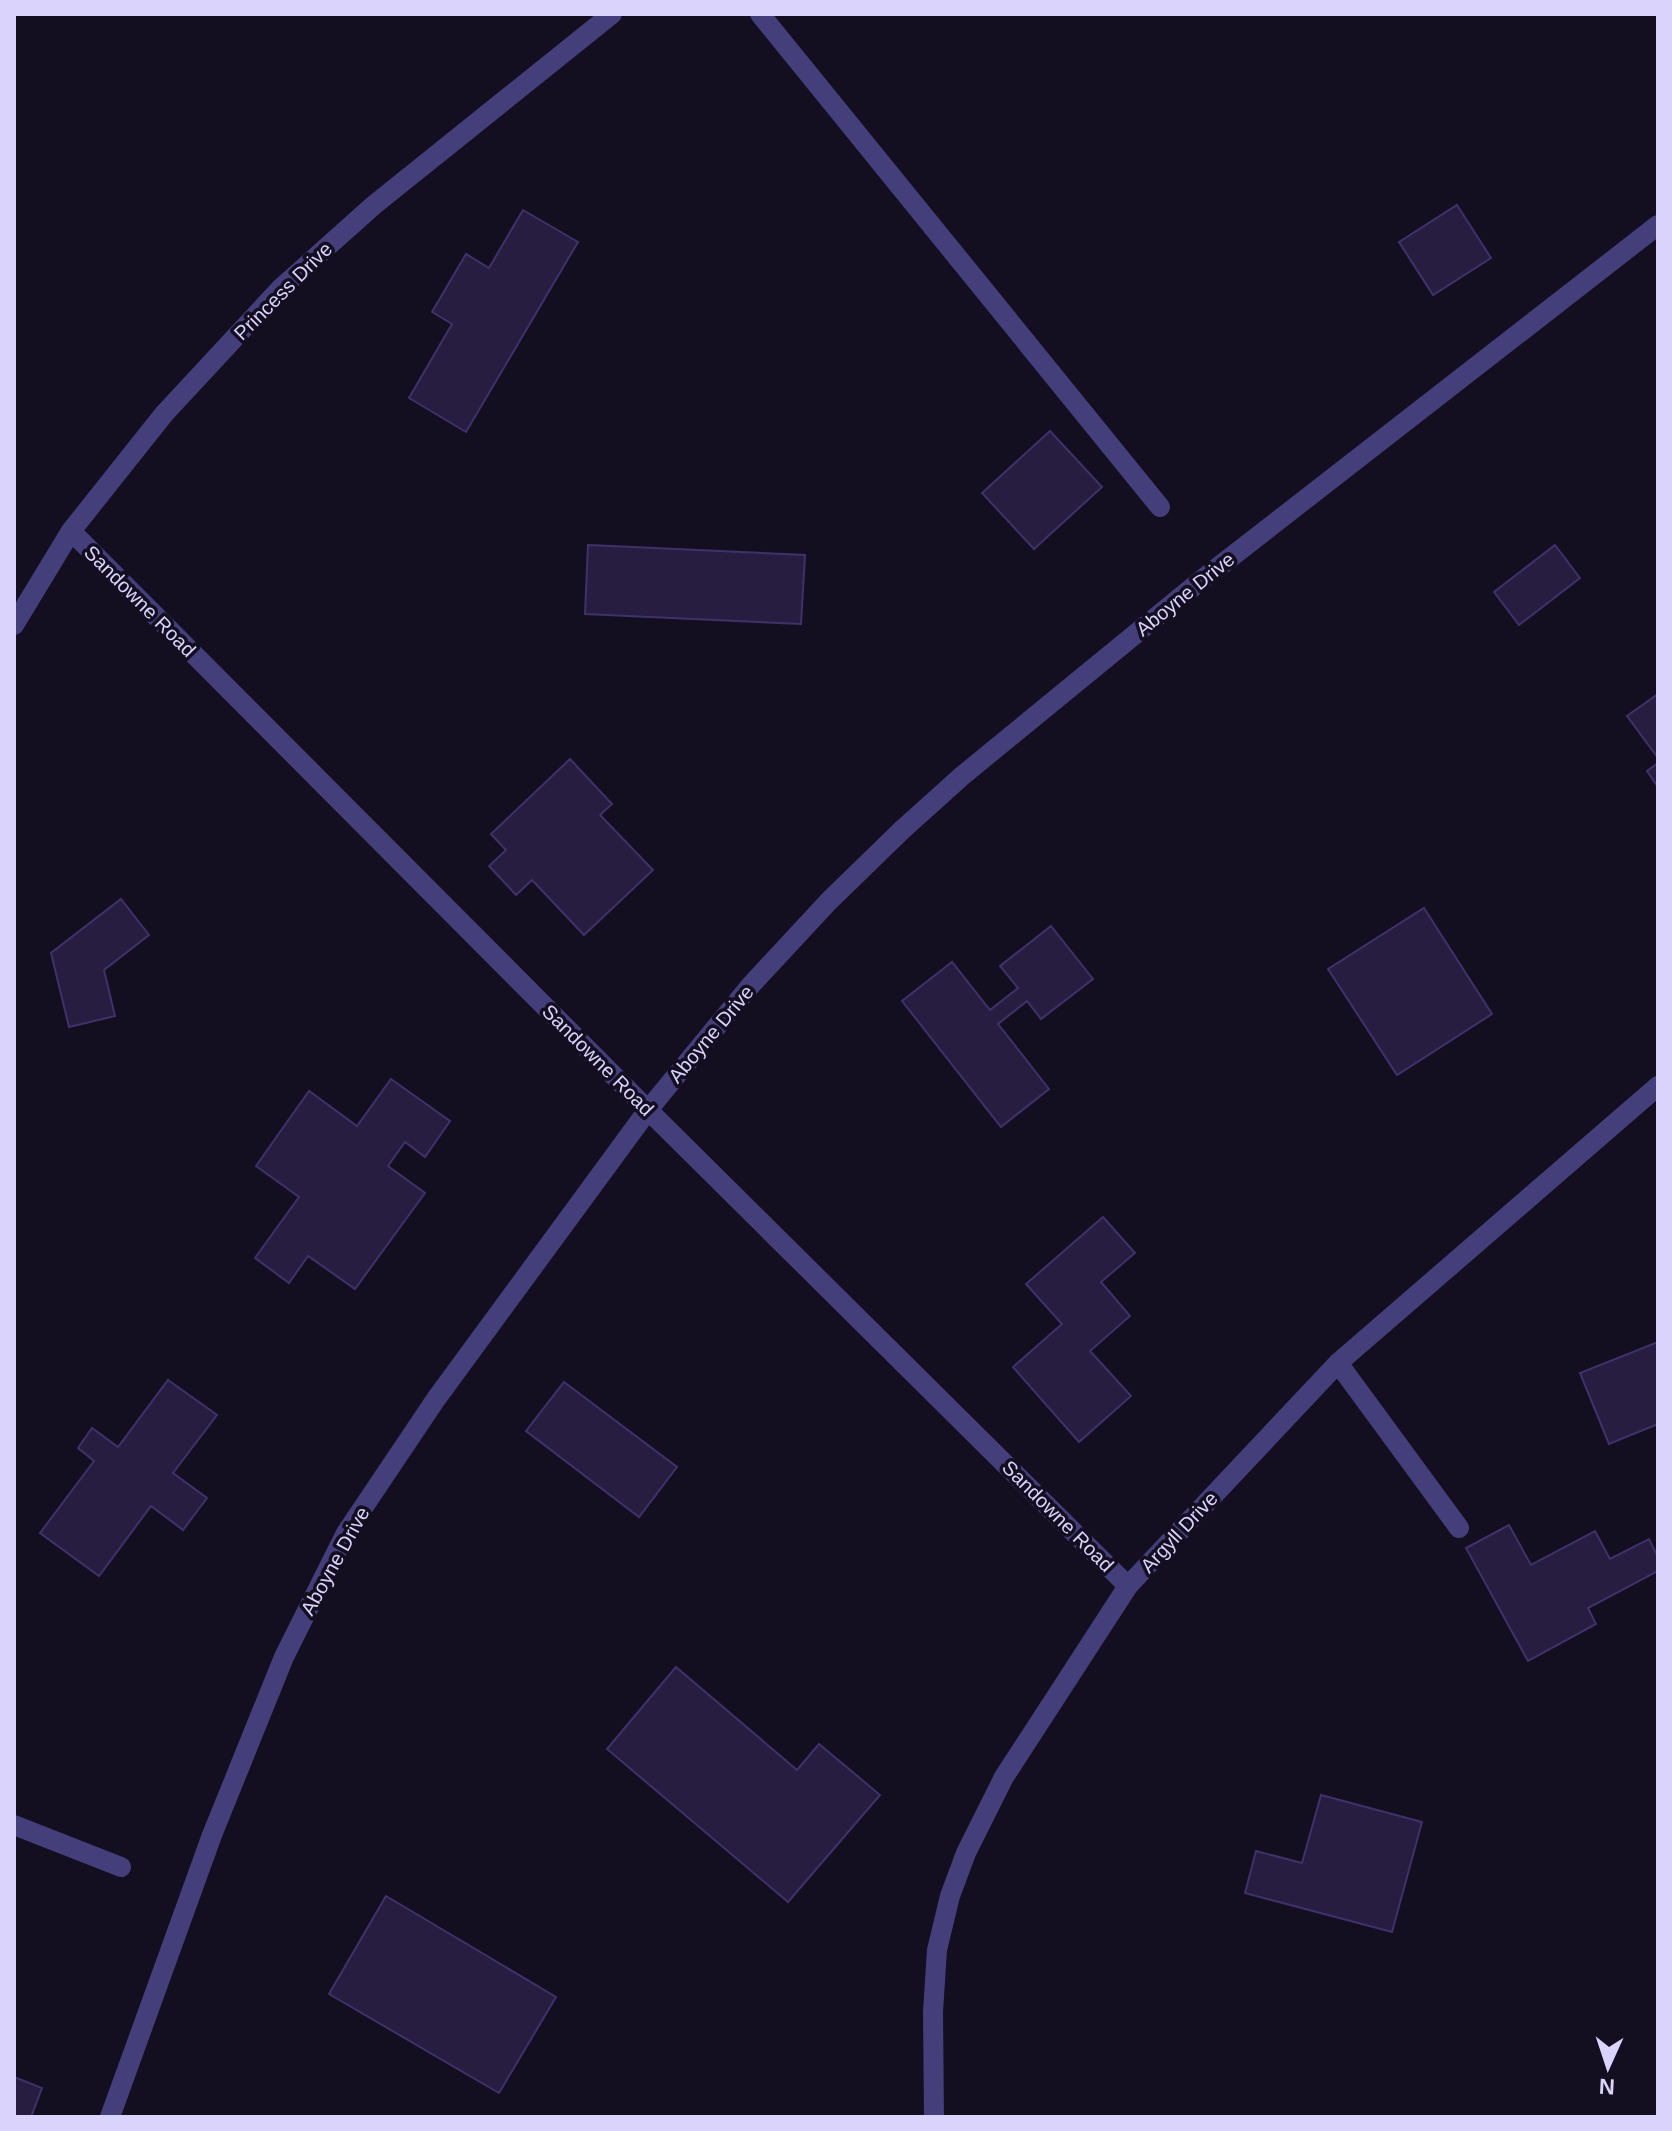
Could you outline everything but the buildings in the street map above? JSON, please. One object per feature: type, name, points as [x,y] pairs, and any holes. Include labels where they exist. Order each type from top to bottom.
[{"type":"street","name":"Princess Drive","points":[[14,625],[71,531],[164,414],[280,289],[374,205],[612,14]]},
{"type":"street","points":[[760,14],[1160,507]]},
{"type":"street","name":"Aboyne Drive","points":[[110,2117],[212,1835],[284,1657],[346,1533],[436,1399],[648,1110],[751,985],[829,901],[962,776],[1199,582],[1658,225]]},
{"type":"street","name":"Sandowne Road","points":[[71,531],[1128,1586]]},
{"type":"street","name":"Argyll Drive","points":[[934,2117],[933,2012],[937,1950],[950,1896],[966,1853],[1004,1777],[1128,1586],[1338,1363],[1658,1086]]},
{"type":"street","points":[[1338,1363],[1459,1528]]},
{"type":"street","points":[[14,1825],[121,1867]]}]
